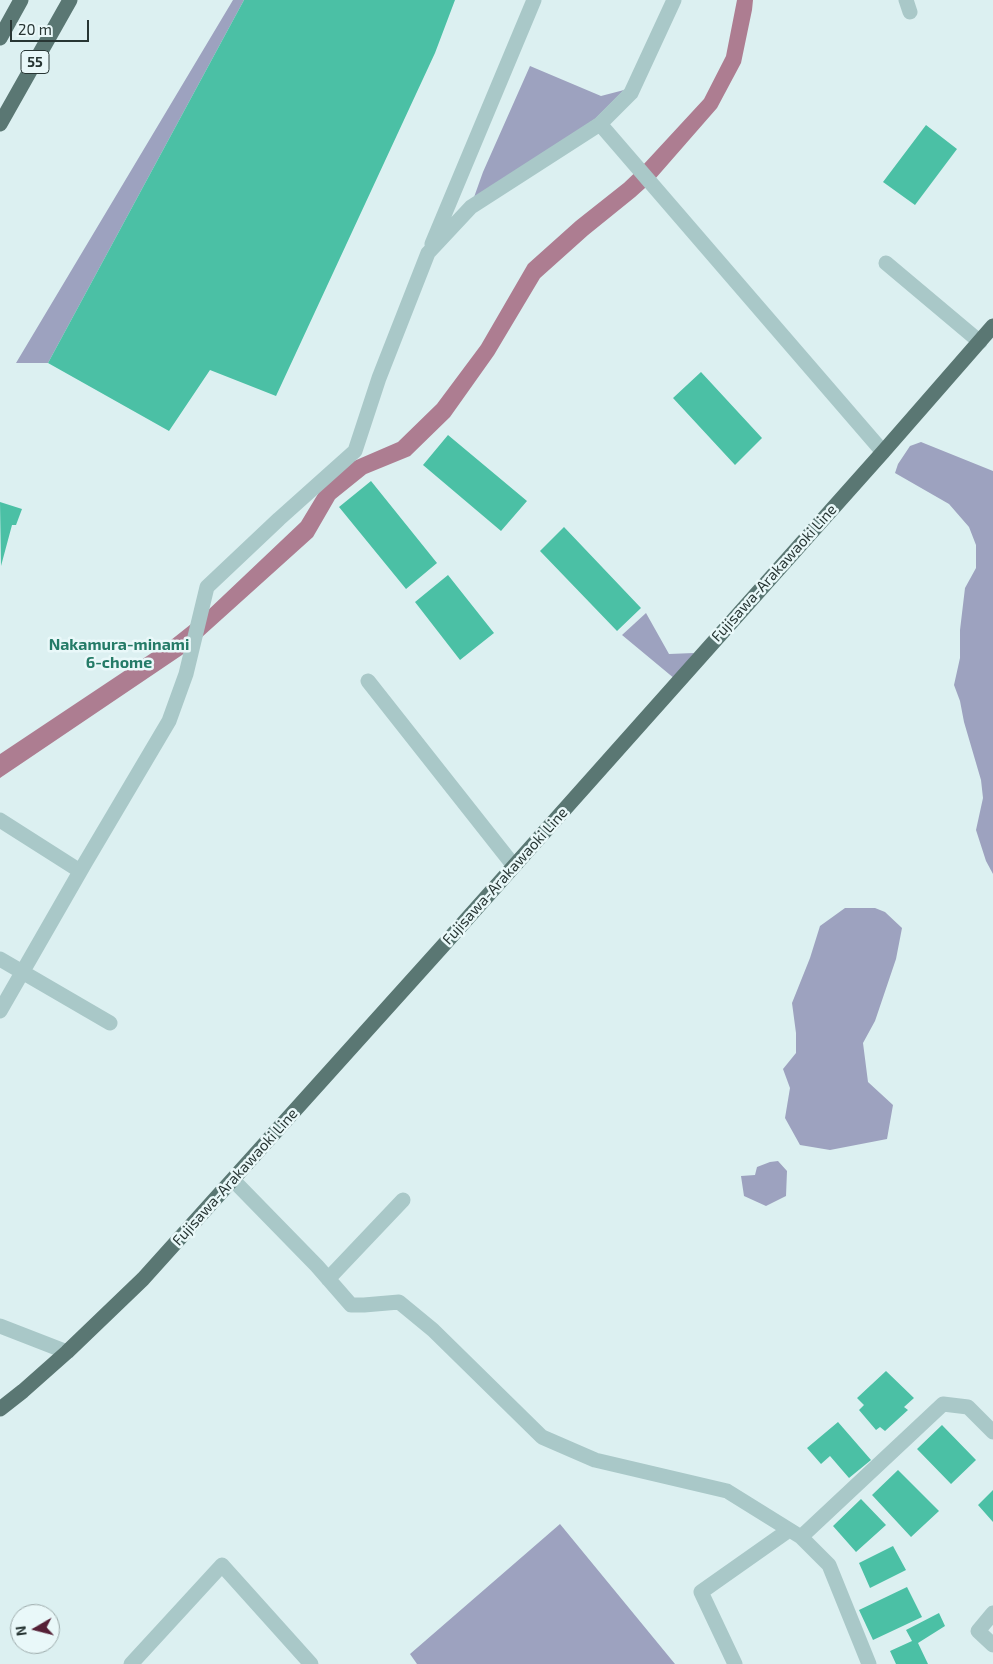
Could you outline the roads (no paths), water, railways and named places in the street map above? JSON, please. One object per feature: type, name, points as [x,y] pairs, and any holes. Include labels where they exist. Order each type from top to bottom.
[{"type":"main road","points":[[0,38],[22,0]]},
{"type":"main road","name":"55","points":[[0,124],[70,0]]},
{"type":"main road","name":"Fujisawa-Arakawaoki Line","points":[[0,1409],[67,1352],[143,1279],[514,866],[993,326]]},
{"type":"street","points":[[0,1011],[169,721],[186,674],[206,587],[355,451],[380,378],[428,252],[534,0]]},
{"type":"street","points":[[428,252],[471,207],[600,124],[631,92],[674,0]]},
{"type":"street","points":[[600,124],[883,452]]},
{"type":"street","points":[[886,263],[980,342]]},
{"type":"street","points":[[368,681],[514,866]]},
{"type":"street","points":[[0,820],[80,871]]},
{"type":"street","points":[[0,959],[110,1023]]},
{"type":"street","points":[[233,1180],[351,1305],[364,1306],[399,1302],[433,1330],[542,1437],[595,1460],[727,1491],[795,1534],[828,1565],[869,1664]]},
{"type":"street","points":[[328,1279],[403,1200]]},
{"type":"street","points":[[0,1326],[67,1352]]},
{"type":"street","points":[[734,1664],[700,1592],[795,1534],[943,1404],[968,1407],[993,1432]]},
{"type":"street","points":[[131,1664],[222,1565],[311,1664]]},
{"type":"street","points":[[993,1613],[978,1631],[993,1645]]},
{"type":"district","name":"Nakamura-minami 6-chome","points":[[119,654]]}]
